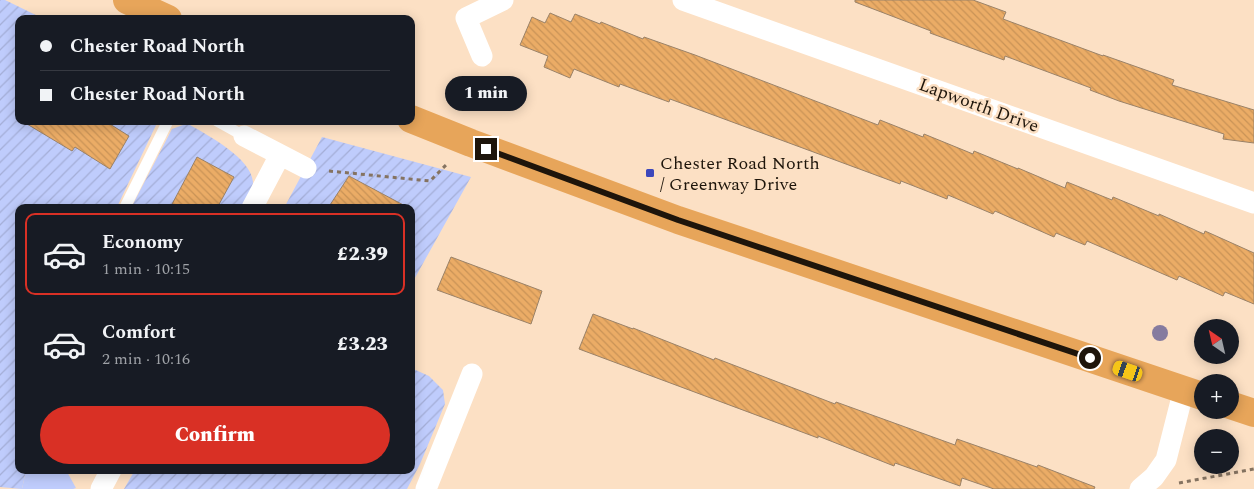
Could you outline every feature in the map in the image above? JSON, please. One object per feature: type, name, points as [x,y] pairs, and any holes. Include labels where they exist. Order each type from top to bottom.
[{"type":"highway","points":[[128,0],[160,15]]},
{"type":"highway","points":[[415,121],[688,224],[1193,392]]},
{"type":"highway","points":[[1239,408],[1254,413]]},
{"type":"street","points":[[482,56],[466,18],[503,0]]},
{"type":"street","name":"Lapworth Drive","points":[[682,0],[705,4],[1254,203]]},
{"type":"street","points":[[244,136],[306,168]]},
{"type":"street","points":[[254,204],[280,155]]},
{"type":"street","points":[[426,489],[472,374]]},
{"type":"street","points":[[1140,489],[1154,476],[1166,460],[1193,392]]},
{"type":"street","points":[[101,489],[109,474]]},
{"type":"lane","points":[[126,204],[166,125]]},
{"type":"lane","points":[[224,125],[244,136]]},
{"type":"path","points":[[306,168],[430,181],[471,143]]},
{"type":"path","points":[[1178,484],[1254,470]]},
{"type":"shaded area","points":[[0,0],[5,0],[36,15],[15,15],[15,125],[156,125],[118,204],[15,204],[15,474],[25,474],[22,489],[0,487]]},
{"type":"shaded area","points":[[183,125],[190,125],[237,156],[250,173],[253,182],[252,189],[243,204],[133,204],[172,129]]},
{"type":"shaded area","points":[[322,137],[471,177],[415,278],[415,204],[286,204]]},
{"type":"shaded area","points":[[415,370],[429,376],[443,390],[445,404],[415,474]]},
{"type":"shaded area","points":[[25,474],[68,474],[76,488],[73,489],[22,489]]},
{"type":"shaded area","points":[[133,474],[415,474],[407,489],[124,489]]},
{"type":"building","points":[[855,0],[973,0],[1006,12],[1003,19],[1174,80],[1172,85],[1254,110],[1254,143],[1223,139],[1224,134],[1119,101],[1090,90],[1091,88],[1005,56],[1004,60],[930,33],[931,31],[855,2]]},
{"type":"building","points":[[550,13],[571,22],[575,14],[600,24],[601,22],[643,39],[644,37],[695,55],[878,125],[880,120],[923,137],[924,134],[973,154],[974,151],[1065,188],[1067,182],[1112,200],[1113,197],[1159,216],[1159,214],[1204,234],[1205,231],[1254,253],[1254,304],[1225,292],[1223,296],[1179,276],[1177,280],[1087,241],[1085,245],[1056,233],[1054,237],[995,211],[993,214],[948,195],[947,199],[901,181],[900,184],[670,99],[669,102],[620,84],[619,87],[574,69],[570,78],[544,67],[548,56],[520,45],[532,17],[545,23]]},
{"type":"building","points":[[29,125],[111,125],[129,136],[110,169],[75,147],[72,151]]},
{"type":"building","points":[[197,157],[234,177],[219,204],[172,204]]},
{"type":"building","points":[[349,176],[402,204],[331,204]]},
{"type":"building","points":[[451,257],[542,291],[531,324],[437,290]]},
{"type":"building","points":[[593,314],[835,404],[836,402],[955,445],[957,439],[1037,467],[1038,465],[1095,487],[1094,489],[994,489],[962,478],[960,486],[895,463],[894,466],[818,436],[818,438],[579,349]]},
{"type":"place","name":"Chester Road North / Greenway Drive","points":[[650,173]]},
{"type":"route","points":[[486,149],[678,220],[1090,358]]}]
